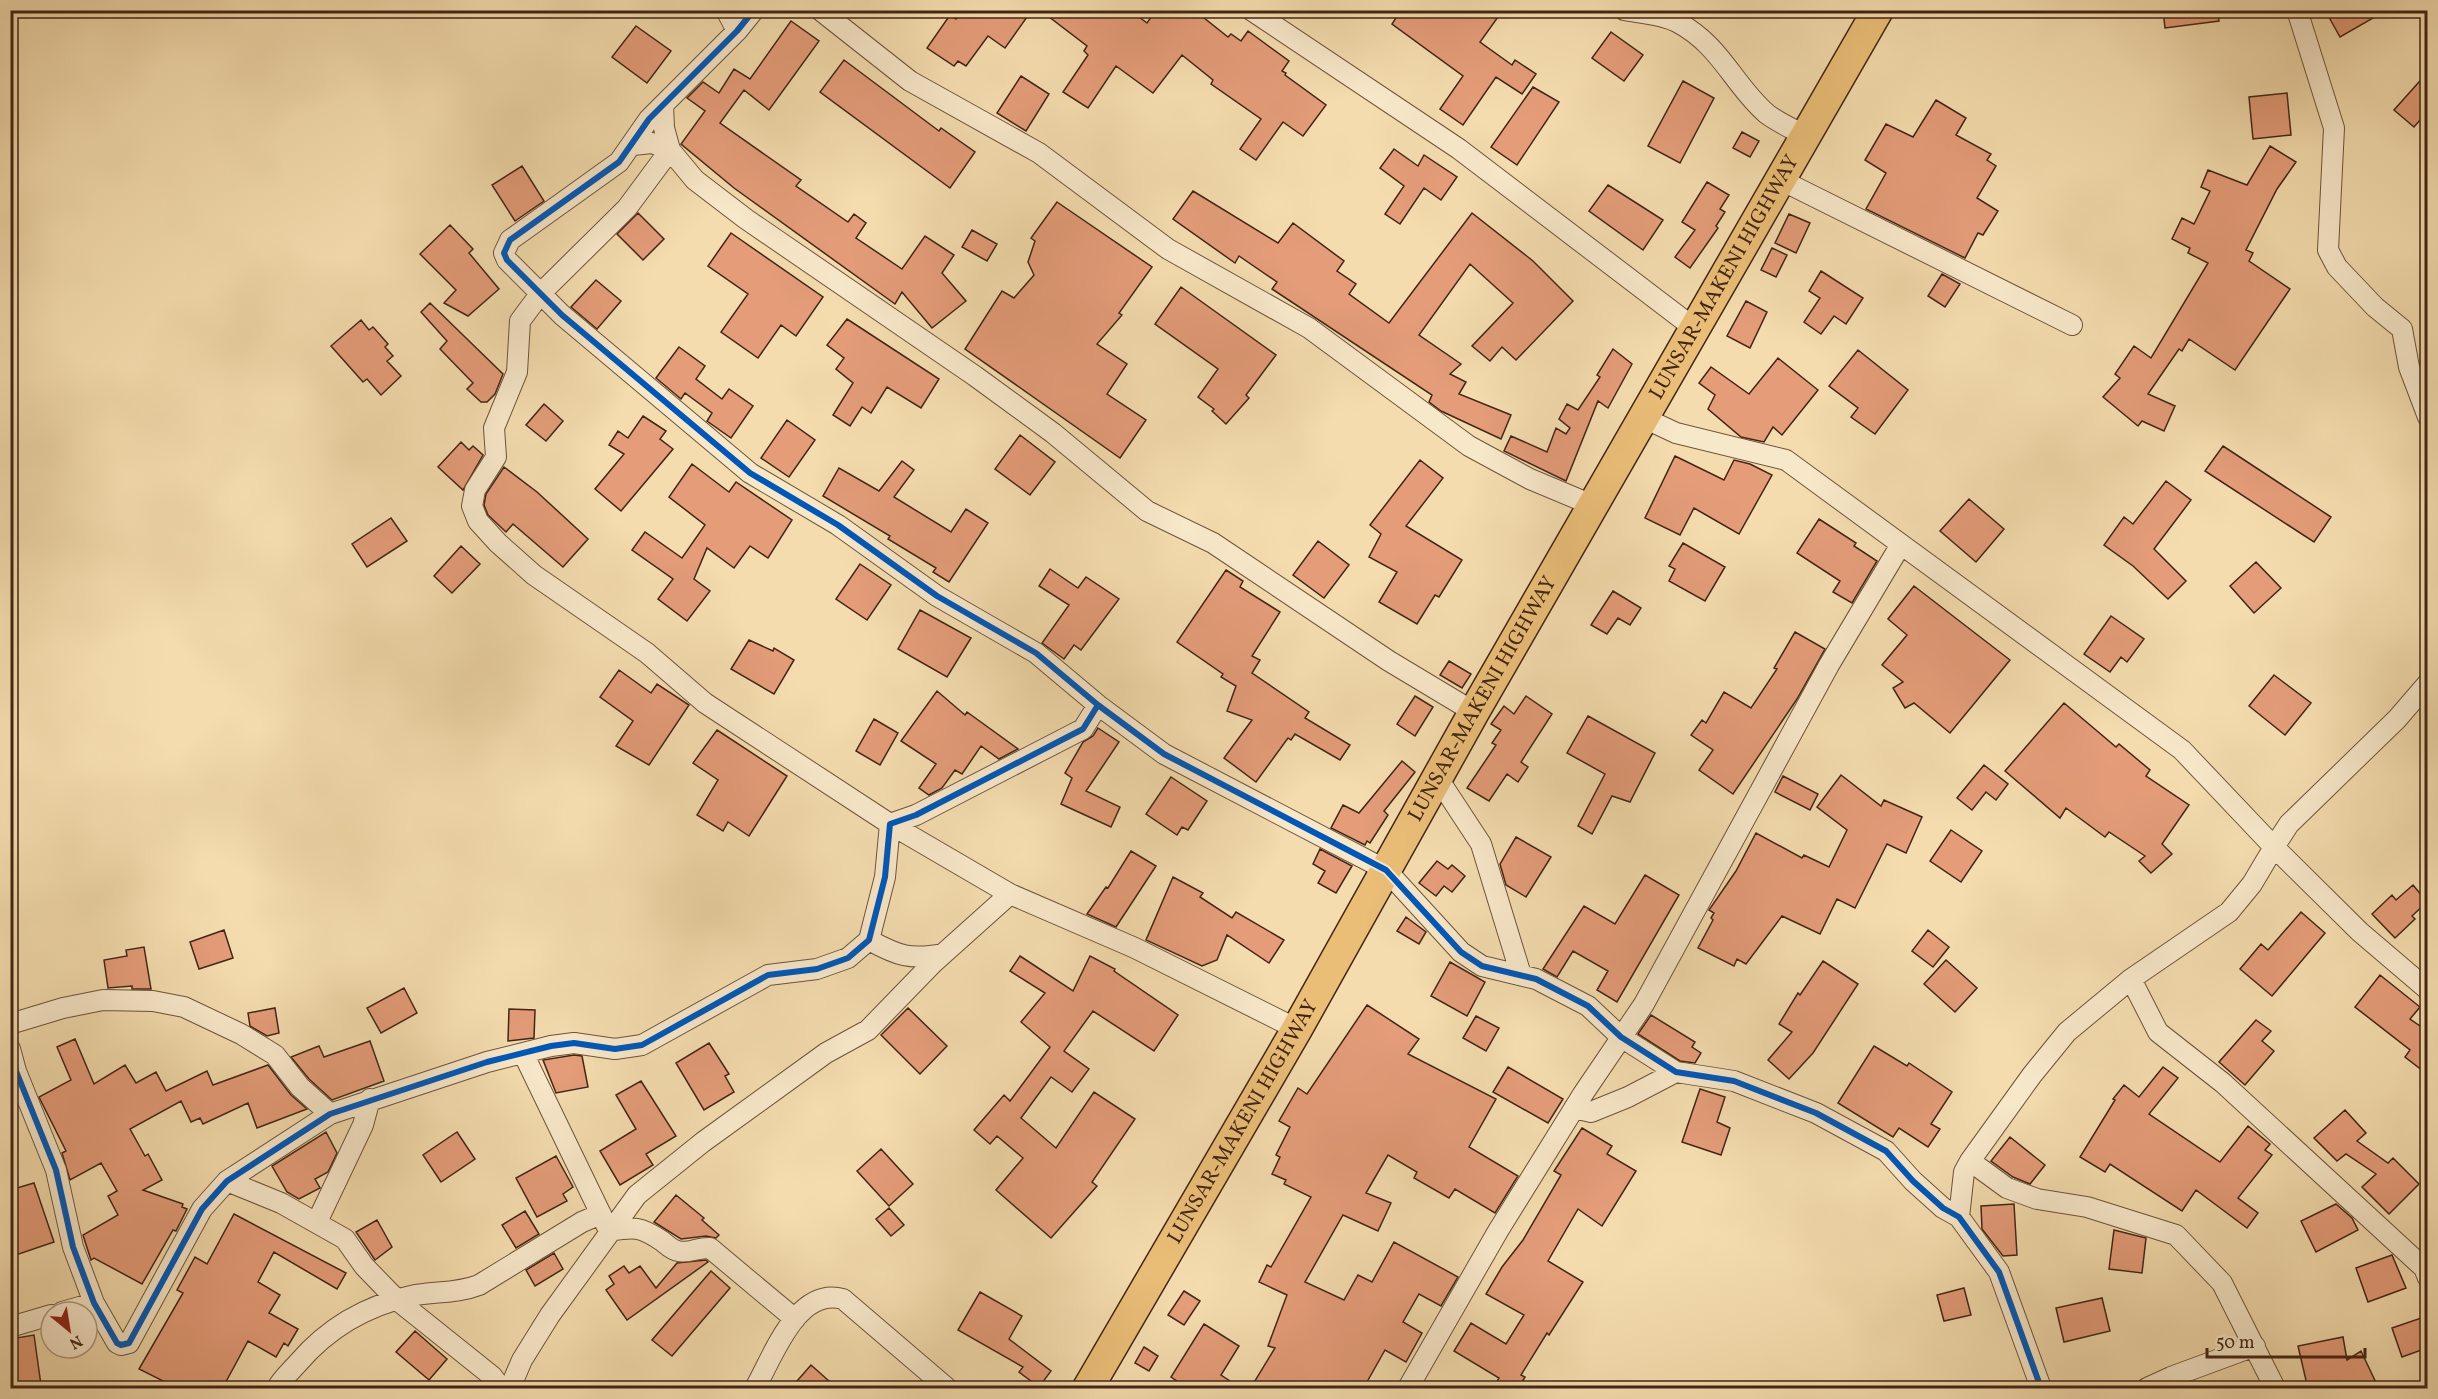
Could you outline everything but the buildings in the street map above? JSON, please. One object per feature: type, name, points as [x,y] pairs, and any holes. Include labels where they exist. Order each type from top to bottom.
[{"type":"main road","name":"LUNSAR-MAKENI HIGHWAY","points":[[1088,1389],[1297,1029],[1592,504],[1644,418],[1878,10]]},
{"type":"street","points":[[726,10],[737,31]]},
{"type":"street","points":[[754,10],[737,31],[650,119],[633,146],[603,176],[510,240],[504,253],[507,260],[540,294],[750,473],[838,525],[937,596],[1036,653],[1098,705],[1164,754],[1386,870],[1461,952],[1482,966],[1536,979],[1588,1006],[1621,1037],[1676,1072],[1734,1081],[1816,1113],[1886,1151],[1913,1182],[1959,1217],[1999,1272],[2042,1389]]},
{"type":"street","points":[[820,10],[909,81],[1039,153],[1168,249],[1310,328],[1469,446],[1530,479],[1592,504]]},
{"type":"street","points":[[1251,10],[1459,149],[1694,328]]},
{"type":"street","points":[[1624,10],[1650,14],[1683,26],[1720,56],[1765,112],[1806,136]]},
{"type":"street","points":[[2297,10],[2334,128],[2328,249],[2337,267],[2375,307],[2402,329],[2409,368],[2427,417]]},
{"type":"street","points":[[663,105],[664,128],[670,150],[695,180],[746,219],[983,382],[1053,433],[1147,511],[1213,543],[1389,661],[1474,712]]},
{"type":"street","points":[[633,146],[652,143],[670,150]]},
{"type":"street","points":[[670,150],[627,208],[540,294],[520,321],[517,372],[494,428],[496,457],[475,490],[472,506],[478,521],[498,543],[534,575],[647,653],[705,703],[890,824],[1010,894],[1135,948],[1297,1029]]},
{"type":"street","points":[[1780,180],[2072,325]]},
{"type":"street","points":[[1644,418],[1676,433],[1786,460],[1900,546],[2182,750],[2274,847],[2360,932],[2427,990]]},
{"type":"street","points":[[1408,1389],[1498,1231],[1574,1108],[1644,1004],[1829,665],[1900,546]]},
{"type":"street","points":[[1959,1217],[1964,1172],[1970,1161],[2055,1046],[2131,979],[2229,912],[2252,884],[2289,824],[2397,719],[2427,683]]},
{"type":"street","points":[[890,824],[916,815],[1083,729],[1098,705]]},
{"type":"street","points":[[1437,777],[1481,844],[1521,975]]},
{"type":"street","points":[[99,1312],[117,1343],[121,1345],[129,1342],[202,1209],[227,1181],[330,1114],[370,1099],[523,1053],[574,1042],[615,1049],[642,1045],[768,975],[817,969],[848,958],[869,940],[885,877],[890,824]]},
{"type":"street","points":[[510,1389],[522,1360],[550,1315],[573,1281],[595,1256],[605,1223],[703,1142],[826,1053],[868,1030],[943,954],[1010,894]]},
{"type":"street","points":[[869,940],[894,954],[917,959],[943,954]]},
{"type":"street","points":[[2131,979],[2158,1032],[2231,1091],[2424,1268],[2427,1278]]},
{"type":"street","points":[[10,1024],[63,1008],[103,1000],[153,1001],[184,1007],[241,1034],[275,1055],[308,1095],[330,1114]]},
{"type":"street","points":[[10,1049],[16,1071],[56,1170],[73,1247],[93,1300]]},
{"type":"street","points":[[523,1053],[605,1223]]},
{"type":"street","points":[[1574,1108],[1591,1112],[1628,1097],[1676,1072]]},
{"type":"street","points":[[317,1222],[363,1125],[370,1099]]},
{"type":"street","points":[[1970,1161],[2007,1188],[2037,1200],[2087,1207],[2176,1235],[2222,1283],[2275,1389]]},
{"type":"street","points":[[227,1181],[281,1203],[345,1239],[364,1266],[397,1300],[492,1376],[501,1389]]},
{"type":"street","points":[[277,1389],[314,1344],[342,1322],[397,1300],[412,1296],[461,1292],[479,1285],[582,1222],[637,1227],[647,1231],[676,1251],[684,1252],[699,1247],[710,1248],[795,1319]]},
{"type":"street","points":[[755,1389],[795,1319],[821,1298],[832,1296],[843,1299],[947,1389]]},
{"type":"street","points":[[10,1327],[39,1319]]},
{"type":"street","points":[[2147,1389],[2171,1377],[2255,1346]]},
{"type":"cycle path","points":[[754,10],[737,31],[649,119],[619,162],[510,240],[504,253],[507,260],[562,315],[750,473],[838,525],[937,596],[1036,653],[1098,705],[1164,754],[1386,870],[1461,952],[1482,966],[1536,979],[1588,1006],[1621,1037],[1676,1072],[1734,1081],[1816,1113],[1886,1151],[1913,1181],[1943,1208],[1959,1217],[1999,1272],[2041,1388]]},
{"type":"cycle path","points":[[10,1049],[16,1071],[56,1170],[73,1247],[94,1303],[117,1343],[121,1345],[129,1343],[202,1209],[227,1181],[330,1114],[487,1062],[551,1046],[574,1043],[615,1049],[642,1045],[768,975],[817,969],[848,958],[869,940],[885,877],[890,824],[916,815],[1083,729],[1098,705]]}]
